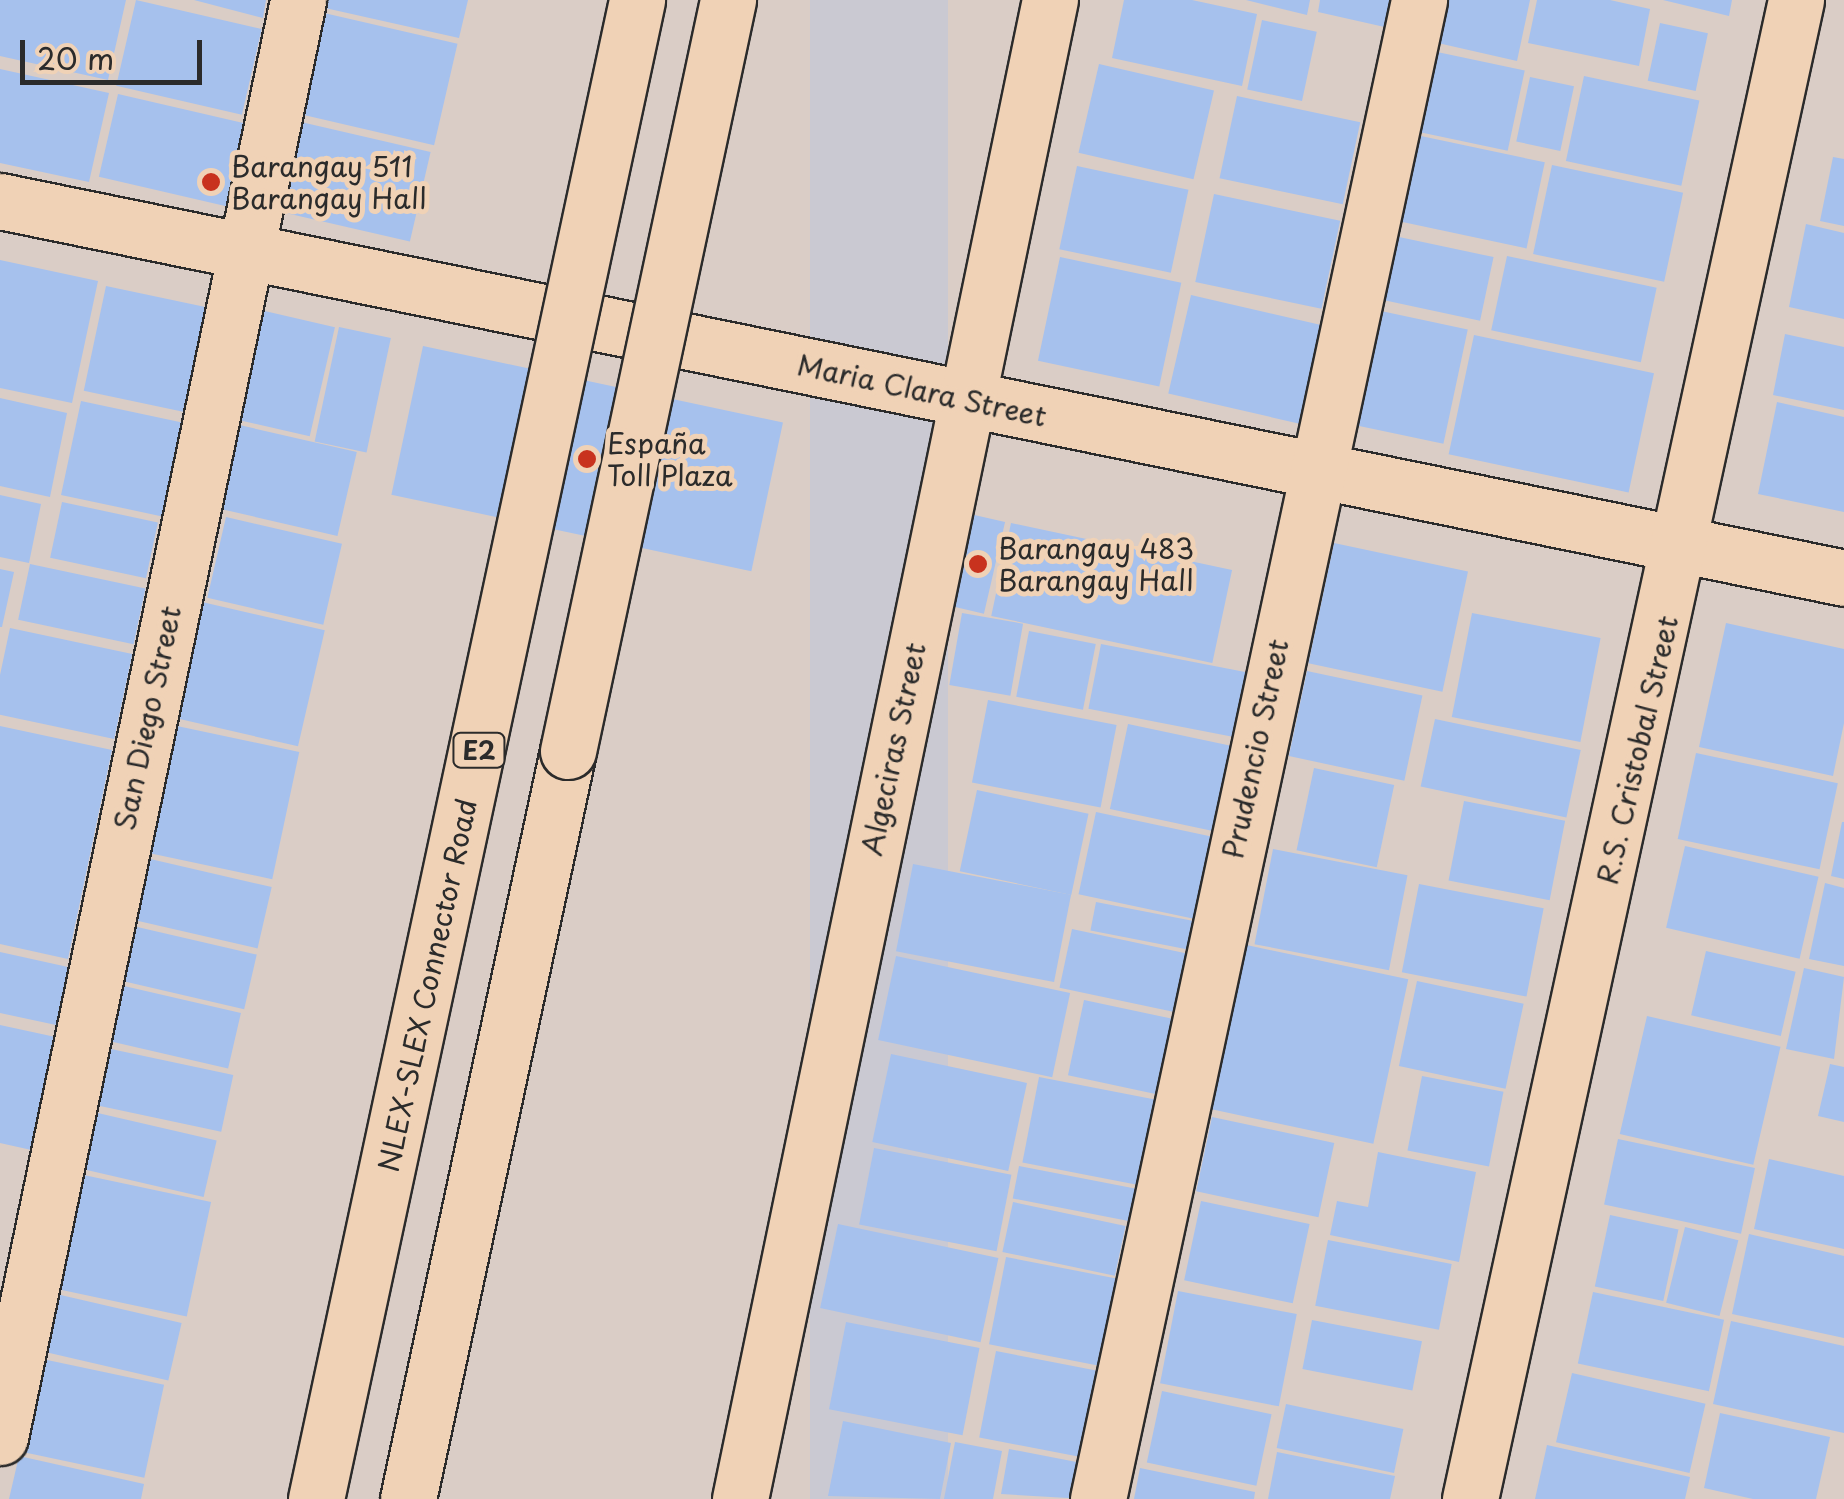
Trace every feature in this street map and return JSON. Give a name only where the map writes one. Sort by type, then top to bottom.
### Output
[{"type":"main road","name":"San Diego Street","points":[[0,1437],[298,0]]},
{"type":"main road","name":"NLEX-SLEX Connector Road","points":[[316,1499],[636,0]]},
{"type":"main road","points":[[408,1499],[728,0]]},
{"type":"main road","name":"Algeciras Street","points":[[740,1499],[964,399],[1050,0]]},
{"type":"main road","name":"Prudencio Street","points":[[1098,1499],[1314,470],[1419,0]]},
{"type":"main road","name":"R.S. Cristobal Street","points":[[1470,1499],[1682,546],[1796,0]]},
{"type":"main road","name":"Maria Clara Street","points":[[0,201],[1844,578]]},
{"type":"shaded area","points":[[810,0],[948,0],[948,1499],[810,1499]]},
{"type":"building","points":[[0,0],[126,0],[108,80],[0,56]]},
{"type":"building","points":[[136,0],[262,29],[242,115],[116,86]]},
{"type":"building","points":[[194,0],[266,0],[263,18]]},
{"type":"building","points":[[326,0],[468,0],[459,38],[325,8]]},
{"type":"building","points":[[1124,0],[1192,0],[1257,14],[1242,86],[1112,58]]},
{"type":"building","points":[[1246,0],[1310,0],[1307,15]]},
{"type":"building","points":[[1320,0],[1395,0],[1389,28],[1318,12]]},
{"type":"building","points":[[1437,0],[1530,0],[1517,61],[1429,41]]},
{"type":"building","points":[[1537,0],[1610,0],[1650,9],[1639,66],[1528,43]]},
{"type":"building","points":[[1663,0],[1732,0],[1729,16]]},
{"type":"building","points":[[324,13],[457,44],[434,145],[301,114]]},
{"type":"building","points":[[1262,20],[1317,32],[1302,101],[1247,89]]},
{"type":"building","points":[[1660,23],[1708,33],[1696,91],[1648,81]]},
{"type":"building","points":[[1423,49],[1525,71],[1508,151],[1406,129]]},
{"type":"building","points":[[1099,64],[1214,91],[1194,179],[1079,153]]},
{"type":"building","points":[[0,69],[109,93],[89,182],[0,163]]},
{"type":"building","points":[[1584,76],[1699,101],[1681,186],[1566,161]]},
{"type":"building","points":[[1530,77],[1574,86],[1560,151],[1516,142]]},
{"type":"building","points":[[118,94],[248,124],[228,207],[99,177]]},
{"type":"building","points":[[1237,96],[1360,122],[1343,204],[1220,178]]},
{"type":"building","points":[[301,122],[431,152],[410,242],[280,212]]},
{"type":"building","points":[[1402,132],[1545,162],[1527,248],[1384,218]]},
{"type":"building","points":[[1833,157],[1844,159],[1844,226],[1820,221]]},
{"type":"building","points":[[1552,165],[1683,193],[1664,282],[1533,254]]},
{"type":"building","points":[[1077,166],[1189,190],[1171,273],[1059,249]]},
{"type":"building","points":[[1214,194],[1340,221],[1321,309],[1195,282]]},
{"type":"building","points":[[1806,224],[1844,233],[1844,319],[1789,307]]},
{"type":"building","points":[[1385,234],[1494,257],[1480,321],[1371,298]]},
{"type":"building","points":[[1507,256],[1657,288],[1641,362],[1491,330]]},
{"type":"building","points":[[1060,257],[1181,283],[1159,386],[1038,361]]},
{"type":"building","points":[[0,260],[98,281],[72,403],[0,388]]},
{"type":"building","points":[[106,286],[208,308],[185,412],[84,391]]},
{"type":"building","points":[[1191,295],[1325,326],[1303,424],[1168,393]]},
{"type":"building","points":[[1367,308],[1468,329],[1443,444],[1343,422]]},
{"type":"building","points":[[256,309],[335,327],[310,436],[231,418]]},
{"type":"building","points":[[339,327],[391,338],[367,452],[315,441]]},
{"type":"building","points":[[1785,334],[1844,347],[1844,410],[1773,395]]},
{"type":"building","points":[[1474,335],[1654,373],[1629,493],[1449,454]]},
{"type":"building","name":"España Toll Plaza","points":[[423,346],[783,423],[751,571],[391,495]]},
{"type":"building","points":[[0,398],[67,413],[50,497],[0,486]]},
{"type":"building","points":[[81,401],[186,423],[166,517],[61,495]]},
{"type":"building","points":[[1777,402],[1844,417],[1844,512],[1758,494]]},
{"type":"building","points":[[235,424],[357,452],[337,536],[216,508]]},
{"type":"building","points":[[0,495],[41,504],[29,563],[0,557]]},
{"type":"building","points":[[62,502],[158,522],[146,578],[50,558]]},
{"type":"building","name":"Barangay 483 Barangay Hall","points":[[970,514],[1005,522],[984,614],[949,606]]},
{"type":"building","points":[[226,517],[342,544],[323,625],[207,598]]},
{"type":"building","points":[[1011,523],[1232,570],[1212,663],[991,616]]},
{"type":"building","points":[[1334,543],[1468,571],[1442,692],[1308,663]]},
{"type":"building","points":[[30,564],[145,589],[134,644],[18,620]]},
{"type":"building","points":[[0,569],[14,572],[2,627],[0,627]]},
{"type":"building","points":[[202,602],[325,630],[298,746],[175,718]]},
{"type":"building","points":[[962,613],[1023,624],[1010,696],[949,685]]},
{"type":"building","points":[[1472,613],[1601,638],[1580,742],[1452,717]]},
{"type":"building","points":[[1726,623],[1844,649],[1844,723],[1833,776],[1699,747]]},
{"type":"building","points":[[10,628],[132,654],[114,739],[0,715],[0,675]]},
{"type":"building","points":[[1029,631],[1096,644],[1083,710],[1016,697]]},
{"type":"building","points":[[1101,644],[1254,674],[1242,739],[1088,709]]},
{"type":"building","points":[[1307,671],[1422,696],[1404,781],[1289,756]]},
{"type":"building","points":[[988,700],[1117,725],[1101,807],[972,782]]},
{"type":"building","points":[[1435,719],[1581,750],[1566,817],[1421,786]]},
{"type":"building","points":[[1128,724],[1241,748],[1223,833],[1110,809]]},
{"type":"building","points":[[0,726],[112,750],[68,959],[0,944]]},
{"type":"building","points":[[177,726],[299,752],[272,879],[150,853]]},
{"type":"building","points":[[1696,753],[1838,783],[1820,869],[1678,839]]},
{"type":"building","points":[[1314,768],[1394,785],[1377,867],[1297,850]]},
{"type":"building","points":[[977,790],[1089,814],[1071,895],[960,871]]},
{"type":"building","points":[[1464,801],[1565,821],[1550,900],[1449,881]]},
{"type":"building","points":[[1096,812],[1212,837],[1195,919],[1079,894]]},
{"type":"building","points":[[1844,822],[1844,879],[1831,876]]},
{"type":"building","points":[[1685,846],[1818,877],[1800,959],[1666,928]]},
{"type":"building","points":[[1273,849],[1407,875],[1389,970],[1254,944]]},
{"type":"building","points":[[146,858],[272,887],[258,948],[132,919]]},
{"type":"building","points":[[913,864],[1071,895],[1054,982],[896,951]]},
{"type":"building","points":[[1825,883],[1844,888],[1844,966],[1809,959]]},
{"type":"building","points":[[1419,884],[1544,908],[1526,997],[1402,972]]},
{"type":"building","points":[[1096,902],[1196,921],[1191,950],[1090,930]]},
{"type":"building","points":[[133,926],[257,955],[244,1009],[120,981]]},
{"type":"building","points":[[1072,929],[1190,954],[1178,1013],[1060,988]]},
{"type":"building","points":[[1242,944],[1408,979],[1373,1144],[1207,1108]]},
{"type":"building","points":[[1706,951],[1796,972],[1781,1036],[1691,1015]]},
{"type":"building","points":[[0,952],[68,967],[56,1025],[0,1013]]},
{"type":"building","points":[[896,956],[1070,993],[1052,1077],[878,1040]]},
{"type":"building","points":[[1804,968],[1844,977],[1834,1059],[1786,1049]]},
{"type":"building","points":[[1417,981],[1524,1004],[1506,1089],[1399,1066]]},
{"type":"building","points":[[124,986],[241,1013],[228,1069],[111,1042]]},
{"type":"building","points":[[1084,1000],[1175,1019],[1159,1095],[1068,1075]]},
{"type":"building","points":[[1647,1016],[1780,1047],[1753,1165],[1620,1134]]},
{"type":"building","points":[[0,1025],[60,1038],[36,1151],[0,1143]]},
{"type":"building","points":[[111,1049],[233,1075],[221,1132],[99,1106]]},
{"type":"building","points":[[891,1054],[1027,1083],[1008,1171],[872,1142]]},
{"type":"building","points":[[1830,1064],[1844,1067],[1844,1122],[1818,1116]]},
{"type":"building","points":[[1422,1076],[1503,1092],[1489,1166],[1407,1151]]},
{"type":"building","points":[[1039,1077],[1159,1100],[1142,1186],[1022,1162]]},
{"type":"building","points":[[89,1111],[217,1140],[204,1197],[76,1168]]},
{"type":"building","points":[[1212,1117],[1334,1143],[1318,1217],[1196,1191]]},
{"type":"building","points":[[1618,1139],[1755,1168],[1741,1234],[1604,1205]]},
{"type":"building","points":[[874,1148],[1011,1175],[997,1251],[859,1225]]},
{"type":"building","points":[[1378,1152],[1476,1172],[1459,1262],[1330,1235],[1337,1201],[1368,1207]]},
{"type":"building","points":[[1769,1159],[1844,1176],[1844,1249],[1754,1229]]},
{"type":"building","points":[[1019,1166],[1139,1189],[1132,1222],[1013,1198]]},
{"type":"building","points":[[79,1174],[211,1202],[187,1317],[55,1288]]},
{"type":"building","points":[[1201,1201],[1310,1224],[1293,1303],[1184,1280]]},
{"type":"building","points":[[1013,1202],[1125,1226],[1115,1276],[1002,1252]]},
{"type":"building","points":[[1610,1215],[1678,1230],[1663,1301],[1595,1286]]},
{"type":"building","points":[[838,1224],[998,1258],[981,1342],[820,1308]]},
{"type":"building","points":[[1685,1227],[1738,1240],[1719,1316],[1666,1303]]},
{"type":"building","points":[[1749,1234],[1844,1256],[1844,1338],[1732,1314]]},
{"type":"building","points":[[1328,1240],[1452,1264],[1439,1330],[1315,1306]]},
{"type":"building","points":[[1006,1257],[1120,1279],[1103,1366],[989,1344]]},
{"type":"building","points":[[1178,1291],[1297,1314],[1279,1406],[1160,1383]]},
{"type":"building","points":[[1593,1292],[1724,1320],[1709,1391],[1578,1363]]},
{"type":"building","points":[[52,1293],[182,1323],[168,1380],[39,1350]]},
{"type":"building","points":[[1312,1320],[1422,1341],[1412,1390],[1302,1369]]},
{"type":"building","points":[[1731,1321],[1844,1346],[1844,1433],[1713,1404]]},
{"type":"building","points":[[846,1322],[980,1348],[963,1435],[829,1409]]},
{"type":"building","points":[[996,1351],[1104,1372],[1087,1458],[979,1437]]},
{"type":"building","points":[[33,1357],[164,1385],[144,1478],[13,1450]]},
{"type":"building","points":[[1572,1373],[1705,1404],[1690,1473],[1556,1442]]},
{"type":"building","points":[[1162,1391],[1272,1414],[1256,1486],[1147,1462]]},
{"type":"building","points":[[1286,1404],[1403,1429],[1394,1473],[1277,1448]]},
{"type":"building","points":[[1720,1413],[1830,1437],[1816,1499],[1753,1499],[1704,1488]]},
{"type":"building","points":[[843,1421],[951,1443],[940,1499],[828,1496]]},
{"type":"building","points":[[955,1442],[1002,1451],[993,1499],[944,1499]]},
{"type":"building","points":[[1547,1445],[1690,1477],[1685,1499],[1535,1499]]},
{"type":"building","points":[[1009,1449],[1092,1465],[1085,1499],[1001,1494]]},
{"type":"building","points":[[1277,1452],[1395,1476],[1390,1499],[1268,1499]]},
{"type":"building","points":[[19,1456],[144,1484],[141,1499],[9,1499]]},
{"type":"building","points":[[1140,1468],[1255,1492],[1254,1499],[1134,1499]]},
{"type":"place","name":"Barangay 511 Barangay Hall","points":[[211,182]]},
{"type":"place","name":"España Toll Plaza","points":[[587,459]]},
{"type":"place","name":"Barangay 483 Barangay Hall","points":[[978,564]]}]
